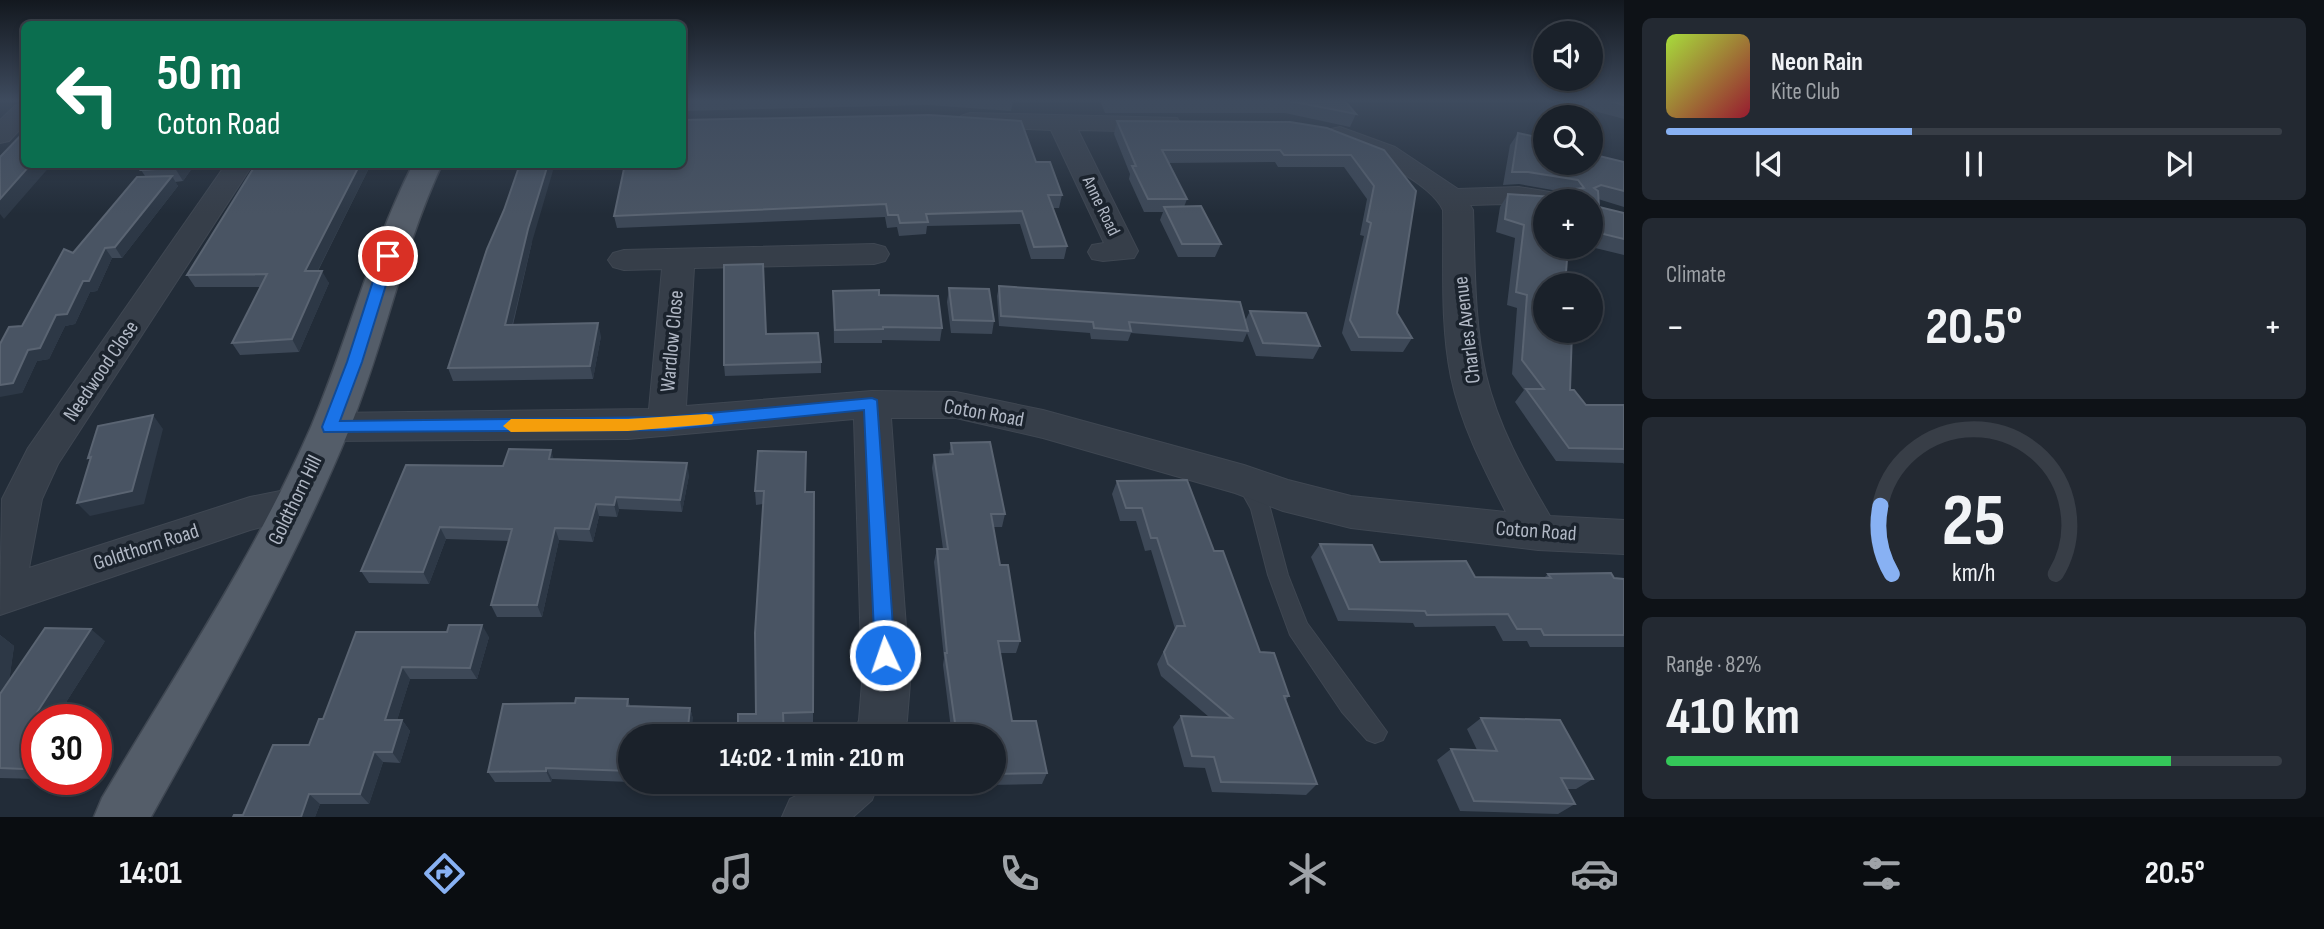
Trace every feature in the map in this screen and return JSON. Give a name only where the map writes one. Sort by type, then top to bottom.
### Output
[{"type":"main road","name":"Goldthorn Hill","points":[[121,817],[230,626],[295,504],[330,427],[355,362],[388,256],[426,168]]},
{"type":"street","name":"Anne Road","points":[[1068,138],[1124,251]]},
{"type":"street","points":[[1345,138],[1373,147],[1408,165],[1452,198],[1483,195],[1533,196]]},
{"type":"street","name":"Needwood Close","points":[[1,596],[22,499],[42,458],[237,168]]},
{"type":"street","name":"Charles Avenue","points":[[1452,198],[1458,211],[1462,318],[1469,376],[1486,432],[1510,484],[1538,533]]},
{"type":"street","name":"Wardlow Close","points":[[624,260],[679,259],[837,266],[874,254]]},
{"type":"street","name":"Wardlow Close","points":[[666,424],[679,259]]},
{"type":"street","points":[[872,404],[886,683],[882,724]]},
{"type":"street","name":"Coton Road","points":[[330,427],[666,424],[872,404],[956,405],[995,412],[1351,512],[1538,533],[1624,537]]},
{"type":"street","name":"Goldthorn Road","points":[[1,596],[250,514],[295,504]]},
{"type":"street","points":[[808,817],[818,813],[840,794]]},
{"type":"lane","points":[[1244,480],[1260,508],[1278,575],[1298,628],[1350,704],[1375,732]]},
{"type":"building","points":[[21,138],[21,168],[27,168],[0,199],[0,157]]},
{"type":"building","points":[[686,138],[1027,138],[1036,162],[1050,162],[1062,195],[1048,195],[1067,246],[1034,247],[1022,211],[926,214],[928,222],[900,223],[898,215],[888,215],[886,204],[614,216],[624,168],[686,168]]},
{"type":"building","points":[[1124,138],[1353,138],[1384,150],[1416,191],[1397,313],[1412,338],[1359,337],[1350,320],[1371,223],[1367,221],[1374,186],[1351,155],[1284,155],[1280,150],[1162,150],[1187,199],[1148,199],[1132,166],[1136,166]]},
{"type":"building","points":[[1517,138],[1533,138],[1533,173],[1512,172]]},
{"type":"building","points":[[1603,157],[1624,162],[1624,191],[1601,185],[1595,189],[1575,189],[1584,188],[1578,180],[1547,175],[1603,175]]},
{"type":"building","points":[[142,168],[175,168],[141,170]]},
{"type":"building","points":[[254,168],[358,168],[305,271],[322,271],[292,339],[232,343],[267,274],[187,275]]},
{"type":"building","points":[[519,168],[547,168],[528,229],[505,325],[598,323],[590,366],[448,368],[487,249]]},
{"type":"building","points":[[172,176],[115,247],[105,248],[89,281],[83,281],[67,314],[56,315],[40,348],[28,350],[13,383],[0,385],[0,344],[9,327],[22,326],[64,249],[73,253],[137,177]]},
{"type":"building","points":[[1508,194],[1533,196],[1533,259],[1567,259],[1566,273],[1533,273],[1533,343],[1572,343],[1570,390],[1574,390],[1586,405],[1624,405],[1624,449],[1569,448],[1526,389],[1544,389],[1522,360],[1527,295],[1516,292],[1524,225],[1505,219]]},
{"type":"building","points":[[1201,206],[1221,244],[1182,244],[1164,207]]},
{"type":"building","points":[[1603,208],[1624,213],[1624,239],[1603,234]]},
{"type":"building","points":[[763,264],[766,334],[818,333],[821,362],[724,365],[724,265]]},
{"type":"building","points":[[999,286],[1240,302],[1248,331],[1129,322],[1131,331],[1094,328],[1093,322],[1001,316]]},
{"type":"building","points":[[949,288],[989,289],[994,321],[953,320]]},
{"type":"building","points":[[879,290],[879,295],[938,296],[942,328],[883,327],[835,330],[833,291]]},
{"type":"building","points":[[1250,311],[1306,313],[1320,346],[1263,343]]},
{"type":"building","points":[[153,415],[132,491],[77,503],[98,426]]},
{"type":"building","points":[[990,442],[1005,514],[991,514],[1000,565],[1008,565],[1020,641],[998,641],[1012,721],[1036,721],[1047,773],[1006,774],[1006,724],[955,724],[945,653],[937,549],[948,549],[934,455],[953,454],[951,443]]},
{"type":"building","points":[[509,449],[551,450],[549,459],[687,463],[680,500],[616,497],[614,505],[596,504],[589,529],[555,528],[537,605],[491,605],[512,529],[440,527],[423,572],[361,571],[406,465],[503,466]]},
{"type":"building","points":[[758,451],[806,452],[805,492],[814,492],[813,712],[783,713],[783,724],[738,724],[738,714],[756,714],[755,633],[764,491],[755,491]]},
{"type":"building","points":[[1187,480],[1214,551],[1223,551],[1260,652],[1274,653],[1289,696],[1284,696],[1317,784],[1221,782],[1214,757],[1192,756],[1181,716],[1232,718],[1168,664],[1164,652],[1177,626],[1185,626],[1157,538],[1151,538],[1142,508],[1126,508],[1117,481]]},
{"type":"building","points":[[1320,544],[1372,545],[1380,562],[1466,561],[1475,577],[1551,578],[1548,574],[1611,573],[1614,578],[1624,579],[1624,635],[1544,635],[1541,629],[1517,629],[1508,614],[1427,615],[1425,611],[1349,609]]},
{"type":"building","points":[[449,625],[482,625],[470,668],[402,667],[385,720],[402,720],[392,752],[374,752],[360,794],[309,794],[301,817],[233,817],[243,815],[273,745],[309,745],[319,719],[323,719],[356,632],[447,632]]},
{"type":"building","points":[[45,628],[91,629],[42,704],[21,704],[21,769],[0,768],[0,694]]},
{"type":"building","points":[[576,698],[628,699],[627,706],[690,708],[688,724],[618,724],[618,771],[546,768],[546,771],[488,772],[503,704],[575,703]]},
{"type":"building","points":[[1481,718],[1560,720],[1593,779],[1561,778],[1575,804],[1474,801],[1451,749],[1497,751]]},
{"type":"slow traffic","points":[[511,426],[666,424],[706,420]]},
{"type":"route","points":[[388,256],[355,362],[330,427],[666,424],[872,404],[885,655]]}]
